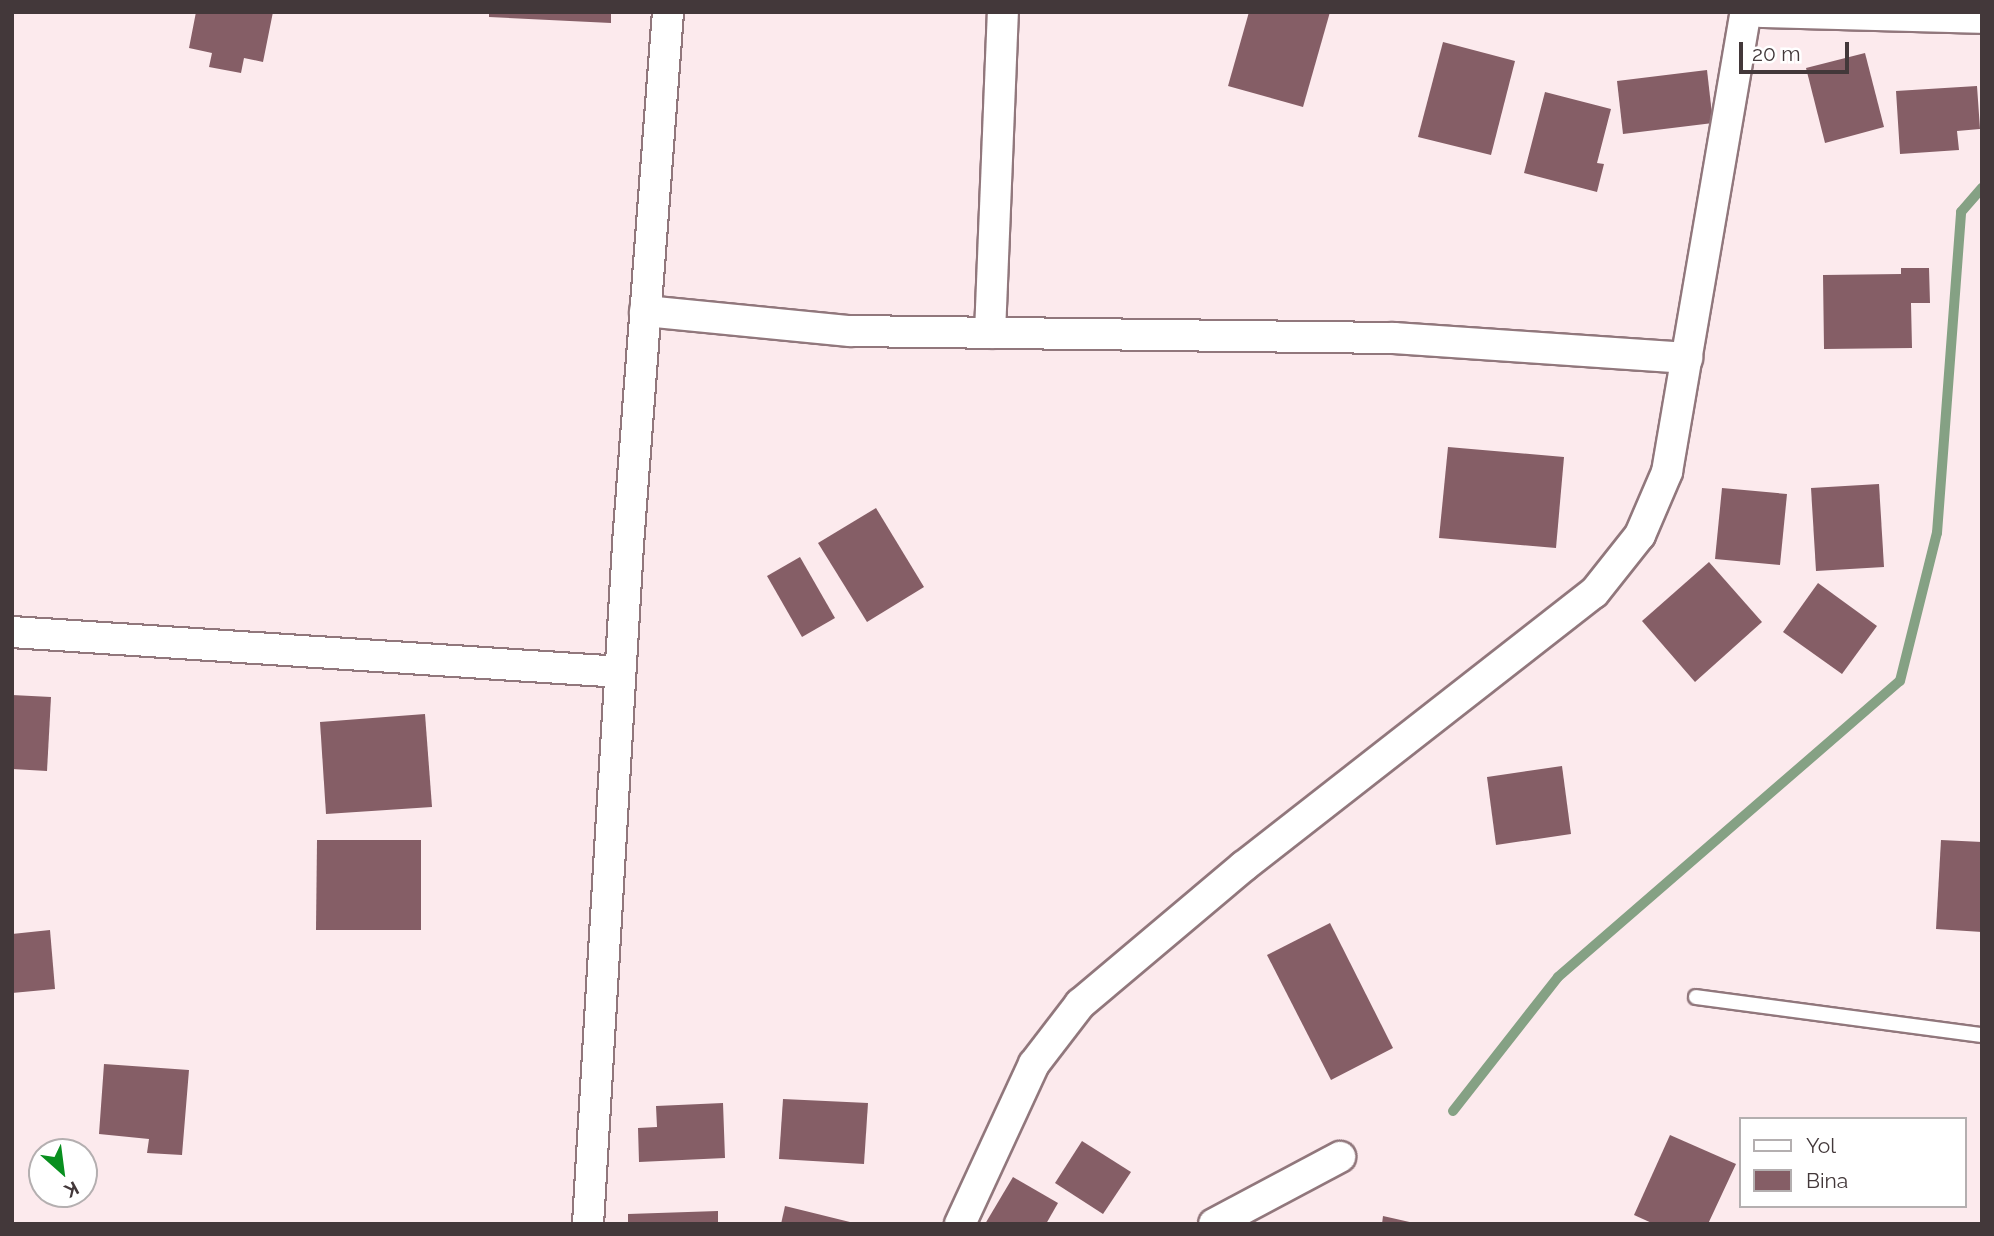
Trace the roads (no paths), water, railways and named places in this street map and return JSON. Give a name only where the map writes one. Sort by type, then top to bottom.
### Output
[{"type":"street","points":[[588,1224],[620,671],[668,12]]},
{"type":"street","points":[[990,333],[1003,12]]},
{"type":"street","points":[[960,1224],[1034,1064],[1080,1004],[1244,866],[1594,593],[1640,535],[1667,472],[1746,12]]},
{"type":"street","points":[[1760,12],[1982,18]]},
{"type":"street","points":[[645,311],[850,331],[1394,338],[1687,358]]},
{"type":"street","points":[[12,632],[620,671]]},
{"type":"street","points":[[1214,1224],[1340,1157]]},
{"type":"lane","points":[[1696,997],[1982,1035]]},
{"type":"waterway","points":[[1453,1111],[1558,977],[1900,681],[1937,533],[1961,212],[1982,188]]}]
